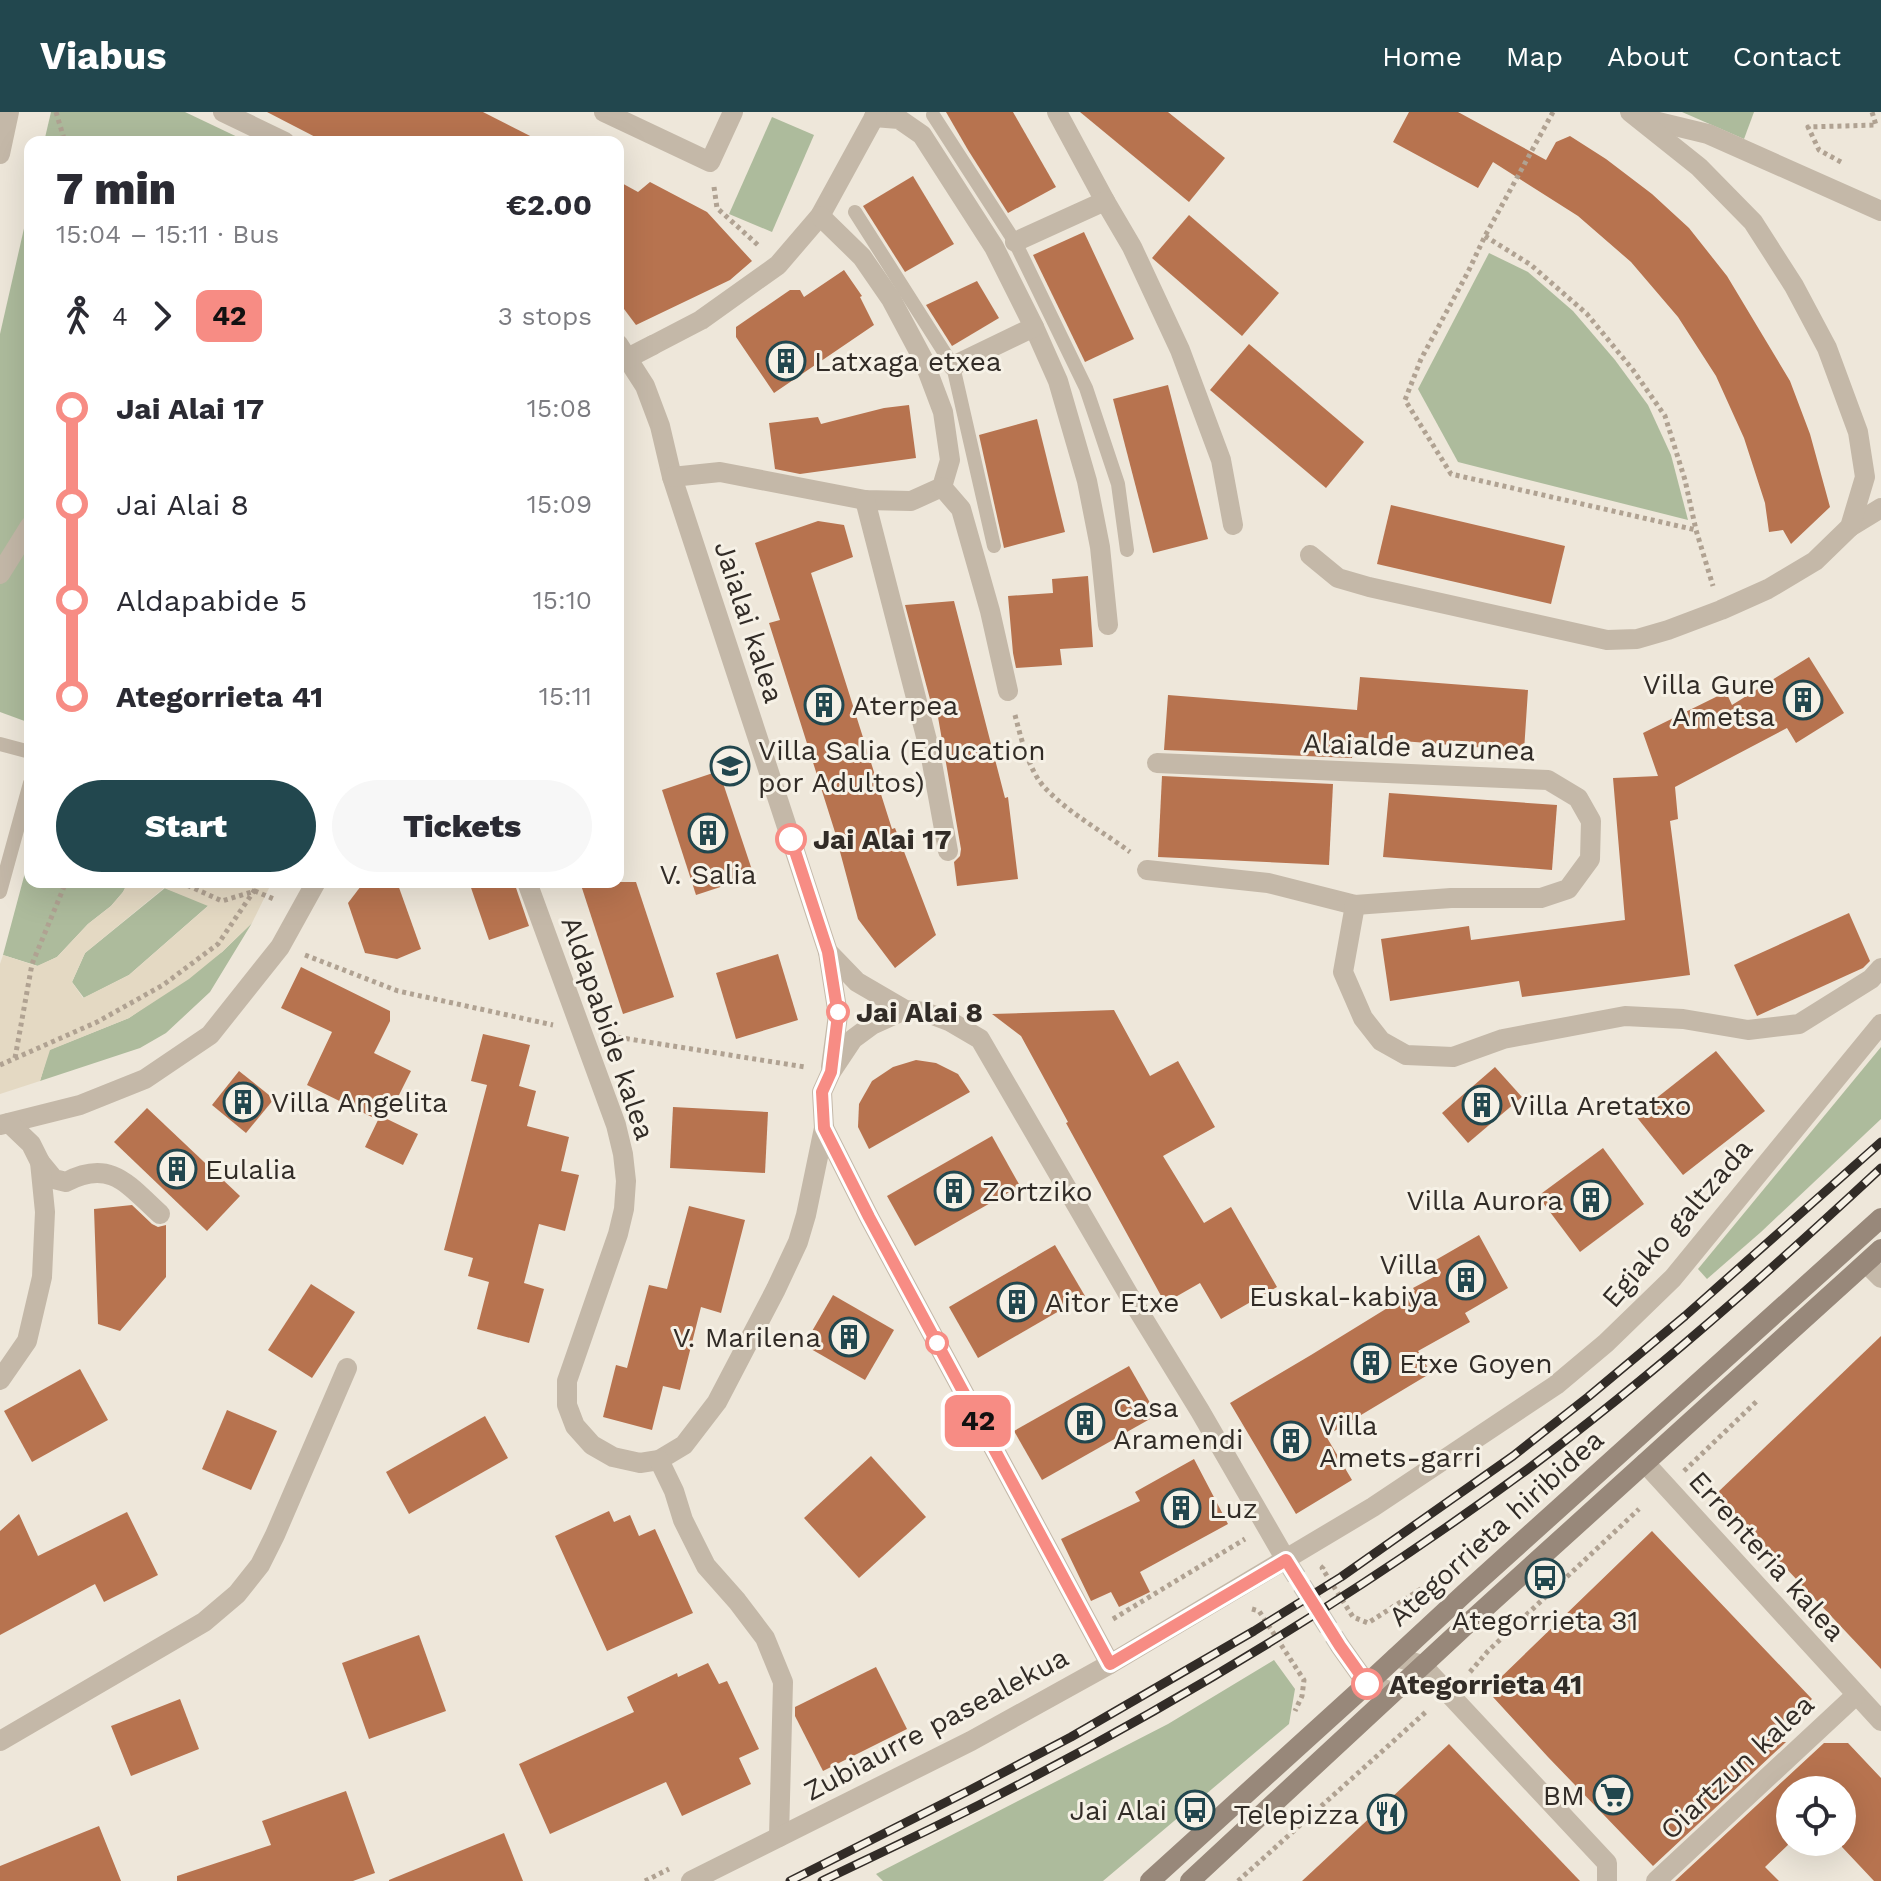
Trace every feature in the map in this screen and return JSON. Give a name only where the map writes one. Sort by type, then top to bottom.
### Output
[{"type":"main road","name":"Ategorrieta hiribidea","points":[[1150,1881],[1881,1218]]},
{"type":"main road","name":"Ategorrieta hiribidea","points":[[1190,1881],[1422,1665],[1874,1256]]},
{"type":"street","points":[[0,154],[9,112]]},
{"type":"street","points":[[223,112],[273,136]]},
{"type":"street","points":[[604,112],[710,162],[733,112]]},
{"type":"street","points":[[1057,112],[1132,247],[1180,350],[1221,460],[1233,525]]},
{"type":"street","points":[[624,360],[701,320],[778,265],[820,216],[876,115],[899,119],[922,135],[994,247],[1058,381],[1087,481],[1100,547],[1108,625]]},
{"type":"street","points":[[1634,115],[1708,134],[1881,211]]},
{"type":"street","points":[[1634,115],[1699,167],[1753,222],[1794,286],[1827,348],[1858,432],[1865,477],[1850,527]]},
{"type":"street","points":[[1015,242],[1105,201]]},
{"type":"street","points":[[672,477],[720,472],[865,500],[911,501],[942,487],[950,460],[943,412],[923,359],[891,299],[862,257],[820,216]]},
{"type":"street","points":[[953,366],[1034,327]]},
{"type":"street","name":"Jaialai kalea","points":[[624,353],[645,386],[660,426],[672,477],[828,952],[857,982],[905,1010],[925,1012],[951,1022],[980,1039],[1286,1560]]},
{"type":"street","points":[[942,487],[961,509],[990,611],[1008,691]]},
{"type":"street","points":[[865,500],[930,752],[948,851]]},
{"type":"street","points":[[1310,555],[1338,578],[1369,587],[1607,640],[1637,639],[1721,610],[1768,589],[1815,561],[1850,527],[1881,508]]},
{"type":"street","points":[[0,574],[24,536]]},
{"type":"street","name":"Alaialde auzunea","points":[[1147,870],[1268,883],[1355,905],[1451,898],[1541,898],[1568,889],[1590,859],[1591,821],[1578,798],[1548,780],[1157,763]]},
{"type":"street","points":[[4,1124],[80,1105],[145,1079],[210,1035],[280,947],[313,888]]},
{"type":"street","name":"Aldapabide kalea","points":[[529,888],[616,1125],[626,1181],[618,1234],[567,1381],[567,1405],[575,1426],[592,1445],[613,1457],[640,1463],[659,1460]]},
{"type":"street","points":[[1355,905],[1343,972],[1363,1018],[1381,1041],[1406,1055],[1453,1057],[1503,1039],[1625,1016],[1683,1019],[1748,1030],[1799,1024],[1871,979],[1881,968]]},
{"type":"street","points":[[828,952],[838,1015],[831,1072]]},
{"type":"street","points":[[779,1837],[783,1682],[765,1638],[706,1566],[659,1460],[684,1445],[717,1402],[791,1259],[806,1215],[824,1128],[822,1092],[831,1072],[853,1039],[872,1025],[905,1010]]},
{"type":"street","name":"Egiako galtzada","points":[[1286,1560],[1385,1499],[1556,1385],[1606,1343],[1673,1278],[1881,1024]]},
{"type":"street","points":[[4,1124],[31,1144],[54,1179],[66,1182],[79,1175],[103,1173],[119,1177],[160,1214]]},
{"type":"street","points":[[824,1128],[1110,1664]]},
{"type":"street","points":[[0,1380],[27,1341],[42,1277],[45,1212],[40,1162]]},
{"type":"street","points":[[1874,1256],[1881,1278]]},
{"type":"street","points":[[0,1741],[204,1622],[237,1594],[260,1565],[275,1535],[347,1368]]},
{"type":"street","name":"Errenteria kalea","points":[[1645,1463],[1881,1721]]},
{"type":"street","name":"Zubiaurre pasealekua","points":[[691,1881],[971,1741],[1110,1664],[1286,1560]]},
{"type":"street","points":[[1340,1646],[1367,1684],[1393,1692]]},
{"type":"street","points":[[1396,1657],[1422,1665],[1607,1863],[1607,1881]]},
{"type":"street","name":"Oiartzun kalea","points":[[1656,1881],[1856,1695]]},
{"type":"lane","points":[[933,115],[1015,242],[1086,388],[1118,484],[1127,550]]},
{"type":"lane","points":[[855,212],[953,366],[994,546]]},
{"type":"lane","points":[[0,744],[24,750]]},
{"type":"lane","points":[[0,892],[24,805]]},
{"type":"path","points":[[56,112],[63,136]]},
{"type":"path","points":[[1553,112],[1421,359],[1405,400],[1451,474],[1696,530]]},
{"type":"path","points":[[1844,163],[1819,150],[1808,127],[1876,125],[1872,112]]},
{"type":"path","points":[[710,162],[717,208],[778,265]]},
{"type":"path","points":[[1485,236],[1531,265],[1587,314],[1633,370],[1665,416],[1721,610]]},
{"type":"path","points":[[1008,691],[1025,753],[1044,788],[1129,851],[1147,870]]},
{"type":"path","points":[[15,1058],[32,964],[64,888]]},
{"type":"path","points":[[193,888],[222,901],[255,891],[300,911]]},
{"type":"path","points":[[0,1065],[97,1022],[163,985],[218,944],[257,888]]},
{"type":"path","points":[[303,954],[308,943]]},
{"type":"path","points":[[1470,1672],[1488,1651],[1639,1509]]},
{"type":"path","points":[[1092,1632],[1246,1539],[1264,1524]]},
{"type":"path","points":[[1331,1555],[1322,1568],[1353,1617],[1368,1623],[1424,1587]]},
{"type":"path","points":[[1248,1608],[1259,1611],[1304,1680],[1302,1696],[1295,1711]]},
{"type":"path","points":[[1238,1881],[1428,1710]]},
{"type":"path","points":[[645,1881],[672,1867]]},
{"type":"green space","points":[[51,112],[185,112],[235,136],[45,136]]},
{"type":"green space","points":[[1682,112],[1754,112],[1744,139]]},
{"type":"green space","points":[[772,117],[814,135],[772,232],[729,214]]},
{"type":"green space","points":[[24,228],[24,721],[0,712],[0,334]]},
{"type":"green space","points":[[1489,253],[1528,272],[1573,311],[1615,360],[1648,405],[1671,455],[1688,520],[1458,462],[1418,389]]},
{"type":"green space","points":[[24,876],[24,888],[125,888],[111,906],[88,924],[57,957],[38,966],[3,955]]},
{"type":"green space","points":[[165,888],[209,905],[129,975],[84,998],[72,982],[85,953]]},
{"type":"green space","points":[[252,923],[210,992],[166,1033],[140,1048],[40,1081],[49,1050],[129,1018],[222,952]]},
{"type":"green space","points":[[1881,1047],[1881,1119],[1707,1279],[1698,1269]]},
{"type":"green space","points":[[1274,1660],[1295,1689],[1289,1724],[1103,1881],[883,1881],[876,1874],[1168,1724]]},
{"type":"shaded area","points":[[125,888],[164,888],[220,888],[269,888],[252,923],[189,979],[129,1018],[50,1050],[40,1081],[0,1094],[0,964],[3,955],[37,966],[57,957],[88,924],[111,906]],"holes":[[[164,888],[208,906],[129,975],[83,998],[72,982],[85,953]]]},
{"type":"building","points":[[267,112],[483,112],[530,136],[313,136]]},
{"type":"building","points":[[946,112],[1013,112],[1056,187],[1008,213]]},
{"type":"building","points":[[1080,112],[1168,112],[1225,158],[1189,202]]},
{"type":"building","points":[[1409,112],[1458,112],[1546,160],[1556,142],[1570,136],[1652,194],[1689,228],[1727,276],[1790,381],[1810,434],[1830,507],[1791,544],[1783,530],[1769,532],[1765,503],[1744,438],[1716,376],[1678,317],[1631,262],[1578,216],[1493,162],[1478,188],[1393,142]]},
{"type":"building","points":[[913,176],[954,244],[905,272],[863,206]]},
{"type":"building","points":[[650,182],[707,212],[752,261],[730,280],[636,325],[624,309],[624,184],[638,192]]},
{"type":"building","points":[[1189,215],[1279,293],[1242,336],[1152,258]]},
{"type":"building","points":[[1084,232],[1134,339],[1085,362],[1033,255]]},
{"type":"building","name":"Latxaga etxea","points":[[844,270],[862,296],[874,325],[774,393],[736,337],[736,327],[790,290],[800,290],[804,297]]},
{"type":"building","points":[[977,281],[999,318],[952,346],[926,305]]},
{"type":"building","points":[[1249,344],[1364,442],[1326,488],[1210,390]]},
{"type":"building","points":[[1168,385],[1208,539],[1153,553],[1113,399]]},
{"type":"building","points":[[909,405],[916,458],[800,474],[775,469],[769,423],[818,417],[821,424]]},
{"type":"building","points":[[1037,419],[1065,532],[1004,548],[979,435]]},
{"type":"building","points":[[1391,505],[1565,546],[1551,604],[1377,564]]},
{"type":"building","points":[[818,521],[844,525],[853,557],[811,573],[892,829],[895,828],[936,935],[895,968],[858,919],[840,848],[769,623],[780,620],[755,543]]},
{"type":"building","points":[[1088,576],[1093,647],[1060,649],[1062,665],[1016,668],[1008,596],[1053,593],[1052,579]]},
{"type":"building","points":[[954,601],[1005,798],[1008,797],[1018,879],[957,886],[954,862],[960,856],[961,849],[938,717],[935,718],[905,605]]},
{"type":"building","points":[[1809,657],[1844,713],[1796,743],[1787,728],[1675,787],[1678,819],[1670,821],[1690,975],[1522,997],[1519,981],[1390,1001],[1381,939],[1469,926],[1471,940],[1625,920],[1613,778],[1658,776],[1643,733],[1726,692],[1732,705]]},
{"type":"building","points":[[1360,677],[1528,690],[1524,751],[1354,737],[1352,758],[1164,750],[1168,695],[1357,710]]},
{"type":"building","name":"V. Salia","points":[[719,771],[754,876],[696,895],[662,790]]},
{"type":"building","points":[[1162,776],[1333,784],[1329,865],[1158,857]]},
{"type":"building","points":[[1389,793],[1557,805],[1552,870],[1383,857]]},
{"type":"building","points":[[624,882],[636,882],[674,997],[623,1014],[582,888],[624,888]]},
{"type":"building","points":[[359,888],[399,888],[421,949],[397,959],[365,953],[348,903]]},
{"type":"building","points":[[471,888],[516,888],[529,926],[489,940]]},
{"type":"building","points":[[1849,913],[1870,961],[1863,968],[1757,1016],[1734,965]]},
{"type":"building","points":[[778,954],[798,1020],[736,1039],[716,973]]},
{"type":"building","points":[[301,967],[390,1011],[390,1021],[374,1053],[411,1071],[387,1119],[418,1134],[403,1165],[365,1147],[378,1120],[307,1085],[332,1032],[281,1008]]},
{"type":"building","points":[[1114,1010],[1150,1076],[1178,1061],[1215,1127],[1163,1156],[1204,1223],[1231,1207],[1277,1287],[1221,1319],[1200,1283],[1165,1303],[1021,1036],[992,1014]]},
{"type":"building","points":[[483,1034],[530,1045],[519,1086],[536,1091],[527,1126],[569,1137],[561,1171],[579,1175],[565,1231],[539,1224],[524,1283],[544,1289],[529,1343],[477,1329],[489,1282],[468,1276],[473,1258],[444,1250],[487,1085],[471,1081]]},
{"type":"building","points":[[1716,1051],[1765,1111],[1683,1175],[1635,1115]]},
{"type":"building","points":[[916,1060],[936,1063],[958,1074],[970,1092],[869,1149],[858,1127],[859,1104],[872,1081],[893,1067]]},
{"type":"building","name":"Villa Aretatxo","points":[[1495,1067],[1522,1097],[1468,1143],[1442,1113]]},
{"type":"building","name":"Villa Angelita","points":[[239,1071],[274,1099],[246,1133],[212,1105]]},
{"type":"building","points":[[673,1107],[768,1112],[765,1173],[670,1168]]},
{"type":"building","name":"Eulalia","points":[[147,1108],[240,1196],[207,1231],[114,1142]]},
{"type":"building","name":"Zortziko","points":[[992,1136],[1020,1186],[915,1246],[887,1196]]},
{"type":"building","name":"Villa Aurora","points":[[1603,1148],[1644,1204],[1580,1252],[1538,1196]]},
{"type":"building","points":[[132,1205],[152,1224],[158,1227],[166,1225],[166,1277],[120,1331],[98,1324],[94,1209]]},
{"type":"building","points":[[689,1206],[745,1220],[721,1313],[701,1307],[680,1390],[663,1386],[652,1430],[603,1417],[616,1365],[627,1368],[649,1285],[667,1289]]},
{"type":"building","points":[[1479,1235],[1508,1288],[1465,1313],[1470,1322],[1418,1351],[1431,1373],[1326,1436],[1352,1480],[1296,1514],[1230,1403],[1415,1291],[1413,1288],[1441,1273],[1434,1261]]},
{"type":"building","name":"Aitor Etxe","points":[[1055,1245],[1085,1296],[978,1358],[949,1307]]},
{"type":"building","points":[[311,1284],[355,1312],[312,1378],[268,1350]]},
{"type":"building","name":"V. Marilena","points":[[833,1295],[894,1330],[865,1380],[804,1345]]},
{"type":"building","points":[[1881,1336],[1881,1669],[1716,1494]]},
{"type":"building","name":"Casa Aramendi","points":[[1129,1366],[1157,1415],[1042,1480],[1014,1431]]},
{"type":"building","points":[[80,1369],[108,1420],[32,1462],[4,1411]]},
{"type":"building","points":[[227,1410],[277,1431],[251,1490],[202,1469]]},
{"type":"building","points":[[485,1416],[508,1458],[409,1514],[386,1472]]},
{"type":"building","points":[[871,1456],[926,1517],[859,1578],[804,1518]]},
{"type":"building","points":[[1194,1459],[1228,1524],[1140,1572],[1150,1592],[1119,1607],[1111,1592],[1091,1601],[1061,1539],[1140,1501],[1135,1492]]},
{"type":"building","points":[[609,1511],[614,1522],[630,1515],[639,1536],[655,1529],[693,1613],[607,1651],[555,1536]]},
{"type":"building","points":[[127,1512],[158,1575],[104,1602],[95,1584],[0,1635],[0,1531],[19,1514],[38,1556]]},
{"type":"building","points":[[1652,1531],[1812,1699],[1768,1742],[1786,1742],[1653,1866],[1493,1697],[1497,1681]]},
{"type":"building","points":[[419,1635],[446,1711],[369,1739],[342,1663]]},
{"type":"building","points":[[708,1663],[719,1684],[727,1681],[759,1749],[739,1758],[751,1784],[682,1816],[666,1782],[550,1834],[519,1764],[634,1712],[627,1697],[677,1673],[678,1677]]},
{"type":"building","points":[[876,1667],[907,1729],[823,1771],[795,1716],[795,1707]]},
{"type":"building","points":[[180,1699],[199,1749],[131,1776],[111,1726]]},
{"type":"building","points":[[1824,1743],[1848,1743],[1881,1778],[1881,1881],[1874,1881],[1850,1856],[1856,1856],[1856,1776],[1788,1776]]},
{"type":"building","points":[[1449,1744],[1580,1881],[1302,1881]]},
{"type":"building","points":[[1776,1787],[1776,1856],[1765,1867],[1779,1881],[1675,1881]]},
{"type":"building","points":[[346,1791],[375,1873],[353,1881],[177,1881],[177,1876],[271,1845],[262,1821]]},
{"type":"building","points":[[99,1826],[121,1881],[0,1881],[0,1866]]},
{"type":"building","points":[[504,1833],[523,1881],[389,1881],[389,1880]]},
{"type":"tunnel","points":[[1286,1560],[1340,1646]]},
{"type":"railway","points":[[790,1881],[1071,1737],[1341,1577],[1513,1456],[1588,1397],[1685,1316],[1881,1142]]},
{"type":"railway","points":[[822,1881],[979,1805],[1191,1690],[1329,1606],[1463,1516],[1620,1398],[1752,1285],[1881,1168]]},
{"type":"bus line","name":"42","points":[[791,839],[828,952],[838,1015],[831,1072],[822,1092],[824,1128],[1110,1664],[1286,1560],[1367,1684]]},
{"type":"place","name":"Latxaga etxea","points":[[786,361]]},
{"type":"place","name":"Villa Gure Ametsa","points":[[1803,700]]},
{"type":"place","name":"Aterpea","points":[[824,705]]},
{"type":"place","name":"Villa Salia (Education por Adultos)","points":[[730,766]]},
{"type":"place","name":"V. Salia","points":[[708,833]]},
{"type":"place","name":"Jai Alai 17","points":[[791,839]]},
{"type":"place","name":"Jai Alai 8","points":[[838,1012]]},
{"type":"place","name":"Villa Angelita","points":[[243,1102]]},
{"type":"place","name":"Villa Aretatxo","points":[[1482,1105]]},
{"type":"place","name":"Eulalia","points":[[177,1169]]},
{"type":"place","name":"Zortziko","points":[[954,1191]]},
{"type":"place","name":"Villa Aurora","points":[[1591,1200]]},
{"type":"place","name":"Villa Euskal-kabiya","points":[[1466,1280]]},
{"type":"place","name":"Aitor Etxe","points":[[1017,1302]]},
{"type":"place","name":"V. Marilena","points":[[849,1337]]},
{"type":"place","name":"Etxe Goyen","points":[[1371,1363]]},
{"type":"place","name":"Casa Aramendi","points":[[1085,1423]]},
{"type":"place","name":"Villa Amets-garri","points":[[1291,1441]]},
{"type":"place","name":"Luz","points":[[1181,1508]]},
{"type":"place","name":"Ategorrieta 31","points":[[1545,1578]]},
{"type":"place","name":"Ategorrieta 41","points":[[1367,1684]]},
{"type":"place","name":"BM","points":[[1613,1795]]},
{"type":"place","name":"Jai Alai","points":[[1195,1810]]},
{"type":"place","name":"Telepizza","points":[[1387,1814]]}]
